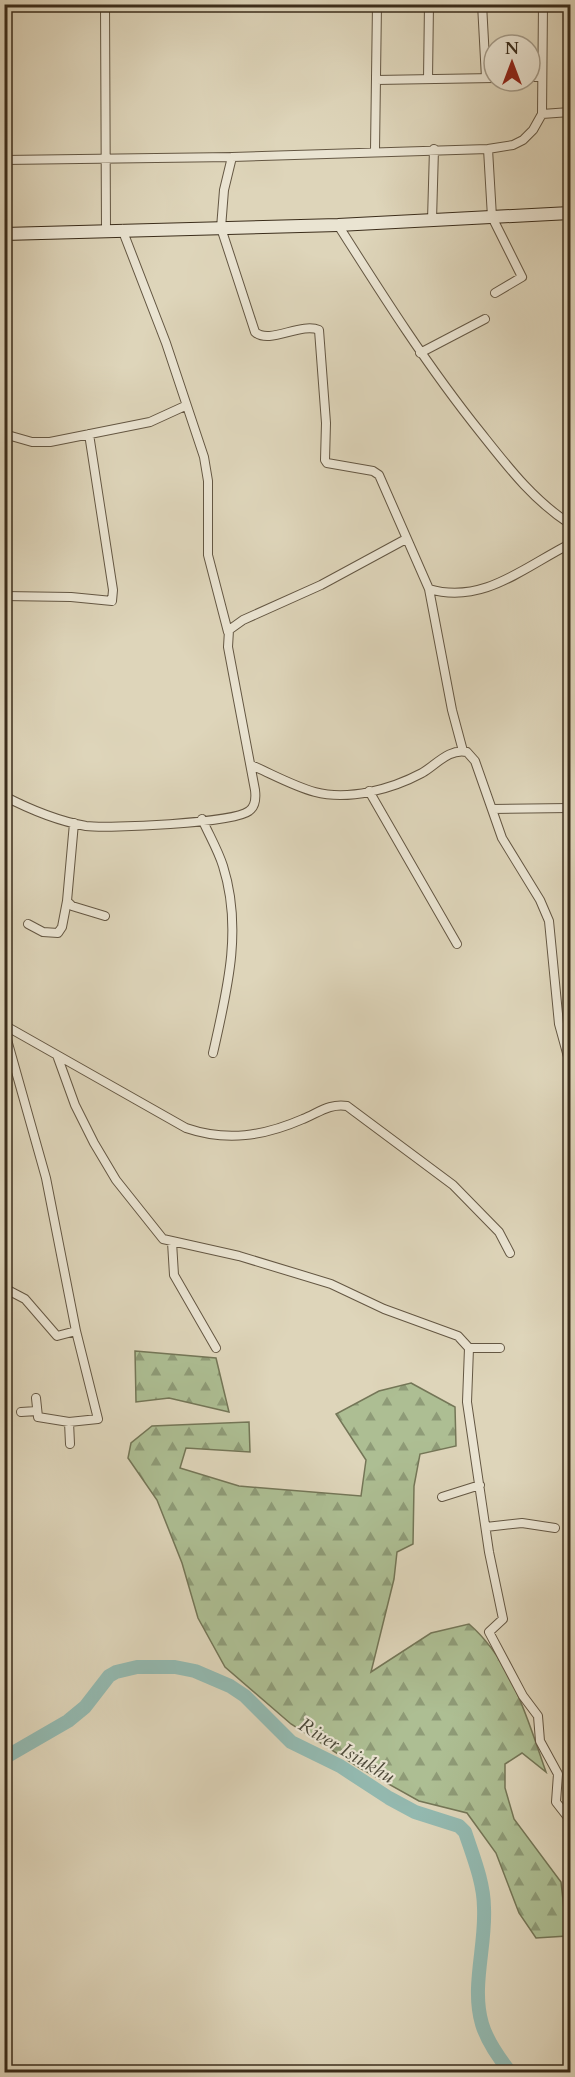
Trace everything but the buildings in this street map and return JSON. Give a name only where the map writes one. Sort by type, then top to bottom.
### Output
[{"type":"main road","points":[[4,234],[338,225],[570,213]]},
{"type":"street","points":[[105,4],[106,230]]},
{"type":"street","points":[[375,150],[377,4]]},
{"type":"street","points":[[428,79],[429,4]]},
{"type":"street","points":[[482,4],[485,33]]},
{"type":"street","points":[[542,77],[543,4]]},
{"type":"street","points":[[376,80],[482,78]]},
{"type":"street","points":[[4,160],[232,157],[375,150],[488,149],[513,145],[523,140],[533,130],[542,114],[542,93]]},
{"type":"street","points":[[542,114],[570,112]]},
{"type":"street","points":[[432,220],[434,149]]},
{"type":"street","points":[[488,149],[492,217],[522,277],[495,293]]},
{"type":"street","points":[[232,157],[224,190],[220,228],[257,334],[266,336],[311,328],[321,332],[326,461],[379,475],[429,589],[452,710],[463,751],[475,761],[502,838],[540,900],[549,921],[559,1024],[570,1064]]},
{"type":"street","points":[[338,225],[420,353],[459,406],[532,496],[570,524]]},
{"type":"street","points":[[4,796],[74,823],[100,827],[134,827],[244,814],[254,805],[255,790],[228,647],[228,632],[208,555],[208,481],[204,457],[185,406],[166,343],[123,230]]},
{"type":"street","points":[[420,353],[484,319]]},
{"type":"street","points":[[4,434],[42,443],[150,422],[185,406]]},
{"type":"street","points":[[4,596],[71,597],[112,601],[113,590],[89,434]]},
{"type":"street","points":[[228,632],[238,623],[321,585],[406,539]]},
{"type":"street","points":[[429,589],[446,594],[474,593],[503,581],[570,544]]},
{"type":"street","points":[[251,765],[315,792],[339,794],[369,791],[413,777],[452,753],[463,751]]},
{"type":"street","points":[[369,791],[456,944]]},
{"type":"street","points":[[492,809],[570,808]]},
{"type":"street","points":[[202,819],[223,866],[231,898],[233,936],[231,964],[213,1053]]},
{"type":"street","points":[[28,924],[43,932],[57,933],[61,929],[67,901],[74,823]]},
{"type":"street","points":[[67,901],[72,906],[105,916]]},
{"type":"street","points":[[4,1027],[186,1128],[203,1134],[235,1137],[260,1134],[330,1106],[347,1106],[453,1185],[499,1232],[510,1253]]},
{"type":"street","points":[[4,1027],[46,1178],[76,1331],[98,1419],[69,1422],[38,1417],[36,1398]]},
{"type":"street","points":[[58,1058],[75,1105],[110,1171],[151,1227],[164,1239],[239,1256],[331,1284],[384,1309],[458,1336],[469,1348],[467,1402],[503,1619],[489,1632],[523,1696],[538,1716],[540,1741],[558,1774],[556,1802],[570,1820]]},
{"type":"street","points":[[172,1242],[174,1275],[216,1348]]},
{"type":"street","points":[[4,1288],[25,1299],[57,1336],[76,1331]]},
{"type":"street","points":[[469,1348],[500,1348]]},
{"type":"street","points":[[21,1412],[37,1411]]},
{"type":"street","points":[[69,1422],[70,1444]]},
{"type":"street","points":[[442,1497],[480,1485]]},
{"type":"street","points":[[486,1527],[522,1523],[555,1527]]},
{"type":"green space","points":[[135,1351],[216,1358],[229,1412],[169,1398],[136,1402]]},
{"type":"green space","points":[[411,1383],[455,1407],[456,1446],[420,1454],[414,1486],[413,1544],[397,1552],[394,1579],[371,1672],[431,1633],[469,1624],[497,1656],[517,1693],[546,1772],[522,1753],[505,1764],[505,1788],[514,1819],[561,1882],[567,1936],[536,1938],[519,1913],[496,1853],[467,1813],[419,1801],[360,1768],[291,1724],[225,1667],[198,1618],[182,1563],[157,1500],[128,1458],[131,1443],[152,1426],[249,1422],[250,1452],[186,1448],[180,1468],[239,1486],[361,1496],[366,1460],[336,1414],[379,1391]]},
{"type":"waterway","name":"River Isiukhu","points":[[4,1758],[68,1721],[85,1707],[109,1676],[116,1672],[137,1667],[175,1667],[195,1671],[230,1686],[245,1696],[291,1742],[340,1766],[415,1812],[459,1826],[465,1832],[484,1899],[478,1981],[479,2010],[487,2037],[510,2072]]}]
